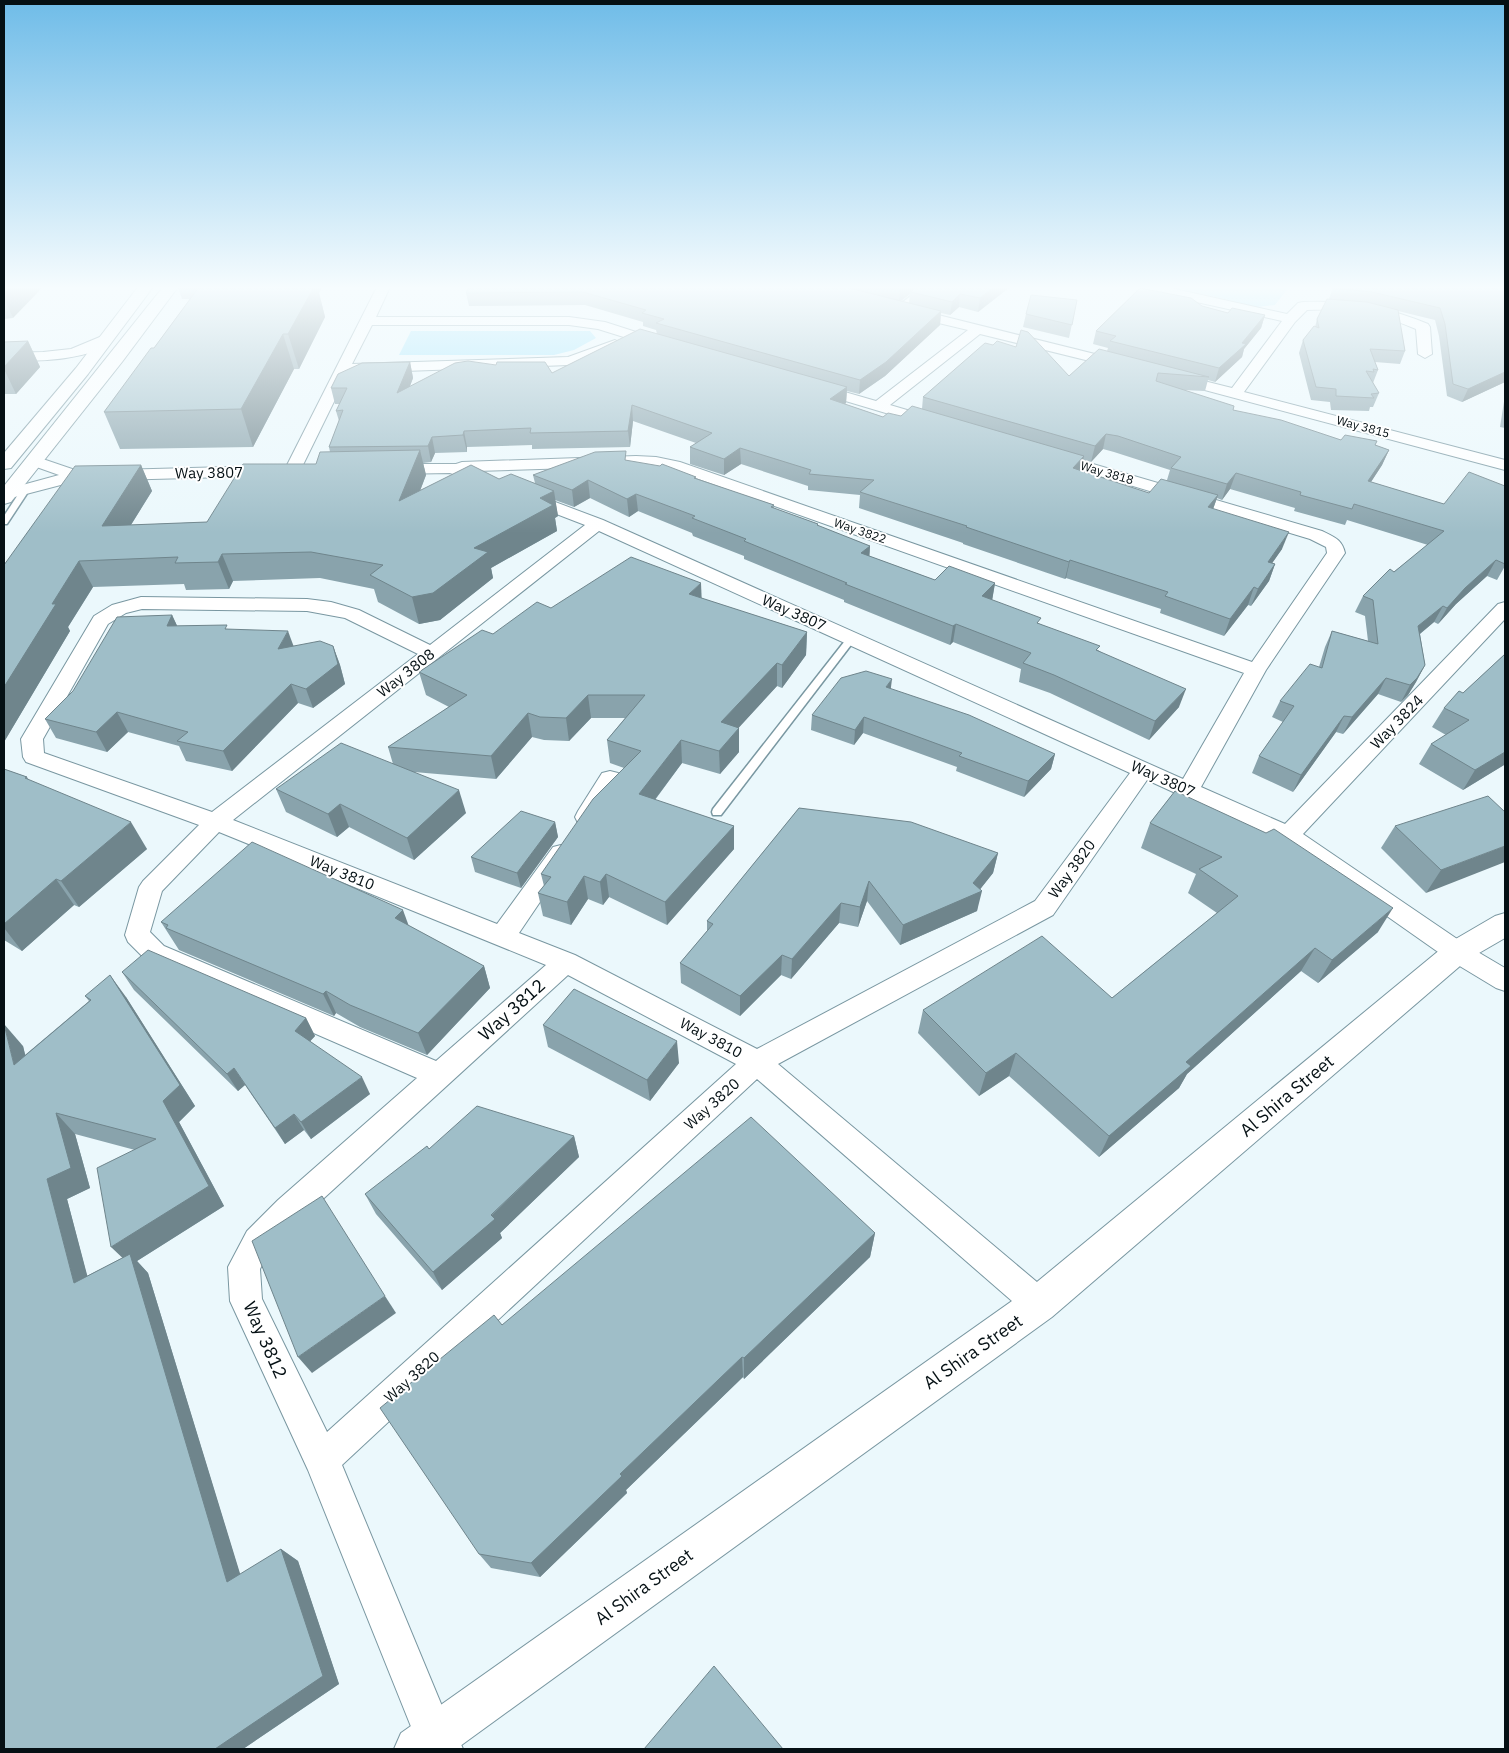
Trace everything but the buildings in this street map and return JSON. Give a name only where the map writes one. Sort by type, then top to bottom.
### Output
[{"type":"main road","points":[[5,496],[108,369]]},
{"type":"main road","points":[[4,464],[82,371]]},
{"type":"main road","name":"Al Shira Street","points":[[432,1745],[1039,1304],[1458,952],[1505,924]]},
{"type":"street","points":[[79,369],[82,371]]},
{"type":"street","name":"Way 3807","points":[[5,496],[76,476],[301,471],[343,369]]},
{"type":"street","points":[[343,369],[348,369]]},
{"type":"street","points":[[879,406],[927,369]]},
{"type":"street","points":[[1236,393],[1254,369]]},
{"type":"street","name":"Way 3815","points":[[1160,374],[1505,465]]},
{"type":"street","points":[[804,384],[955,428]]},
{"type":"street","name":"Way 3818","points":[[1040,453],[1316,535],[1334,544],[1336,553],[1256,670]]},
{"type":"street","name":"Way 3807","points":[[34,461],[76,476]]},
{"type":"street","name":"Way 3822","points":[[452,468],[636,461],[656,462],[680,467],[1256,670]]},
{"type":"street","name":"Way 3807","points":[[377,469],[452,468],[597,524],[1288,835],[1458,952],[1505,981]]},
{"type":"street","name":"Way 3808","points":[[440,1075],[155,953],[137,935],[142,913],[151,887],[215,822],[597,524]]},
{"type":"street","name":"Way 3810","points":[[431,653],[352,614],[331,608],[307,605],[142,603],[119,609],[102,620],[32,738],[34,757],[215,822],[566,962],[757,1062],[1039,1304]]},
{"type":"street","name":"Way 3824","points":[[1288,835],[1505,608]]},
{"type":"street","points":[[1188,790],[1256,670]]},
{"type":"street","name":"Way 3820","points":[[322,1460],[757,1062],[1044,908],[1143,770]]},
{"type":"street","points":[[502,937],[581,825],[610,778]]},
{"type":"street","name":"Way 3812","points":[[432,1745],[322,1460],[246,1301],[244,1267],[258,1241],[289,1210],[566,962]]},
{"type":"lane","points":[[4,522],[26,489]]},
{"type":"lane","points":[[718,812],[851,639]]}]
